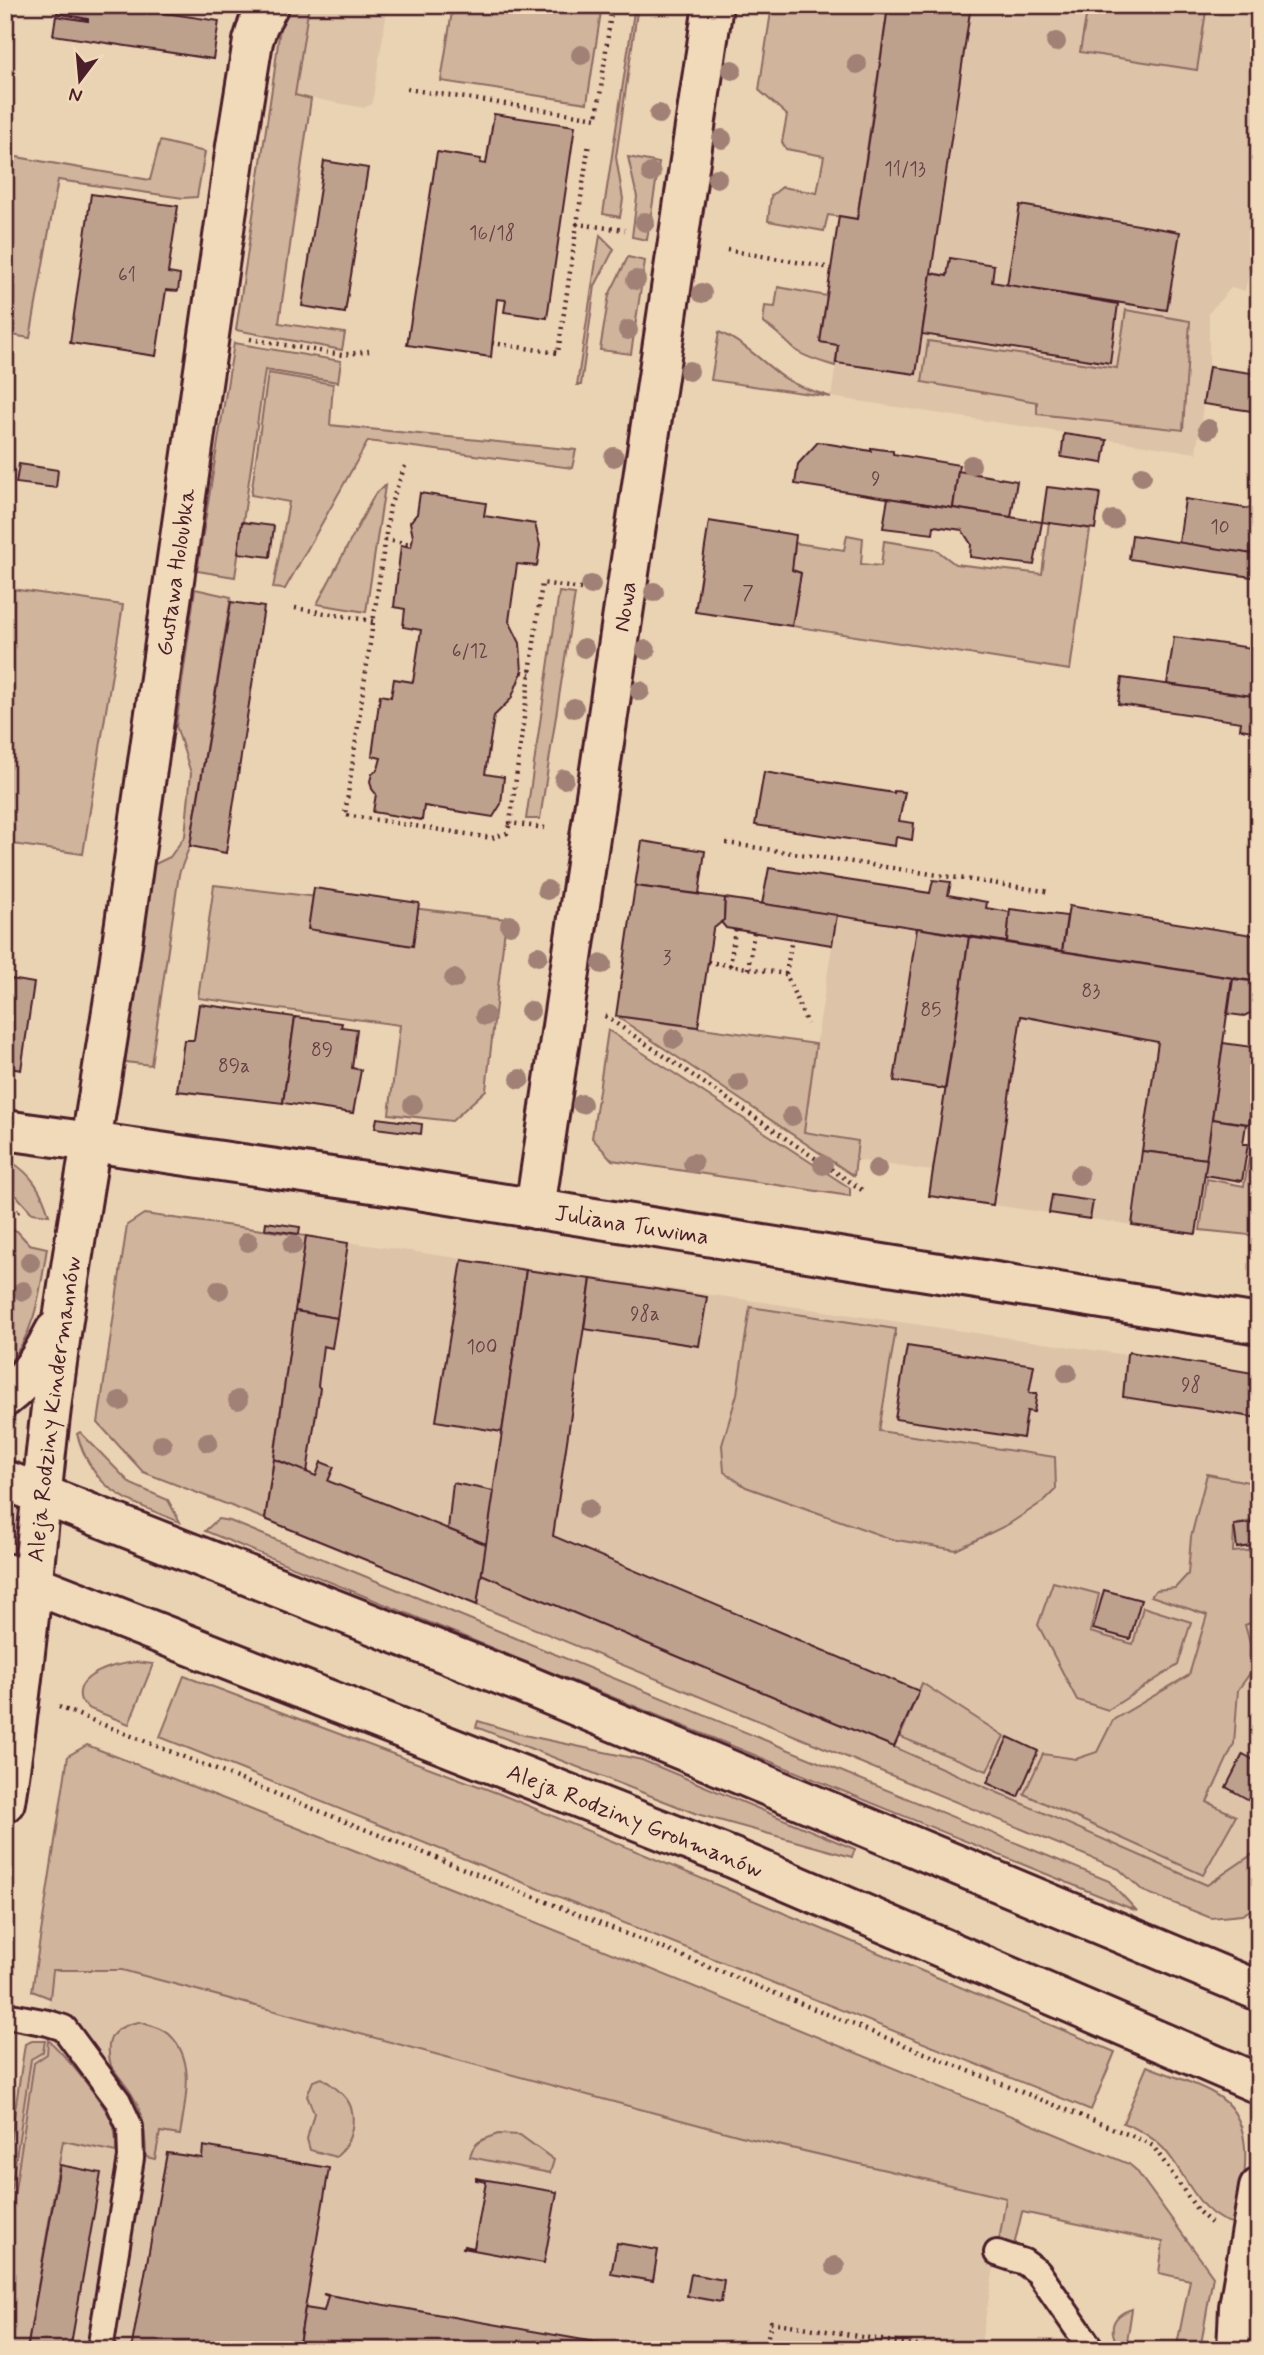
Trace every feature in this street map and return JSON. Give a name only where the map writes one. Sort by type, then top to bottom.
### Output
[{"type":"street","name":"Gustawa Holoubka","points":[[91,1142],[253,41],[269,5]]},
{"type":"street","name":"Nowa","points":[[535,1209],[713,5]]},
{"type":"street","name":"Juliana Tuwima","points":[[5,1130],[535,1209],[1259,1324]]},
{"type":"street","name":"Aleja Rodziny Kindermannów","points":[[5,1802],[22,1693],[19,1578],[42,1494],[63,1317],[91,1142]]},
{"type":"street","points":[[5,1397],[15,1390],[41,1359],[63,1317]]},
{"type":"street","points":[[5,1480],[519,1682],[1259,1991]]},
{"type":"street","name":"Aleja Rodziny Grohmanów","points":[[19,1578],[733,1858],[1259,2084]]},
{"type":"street","points":[[1237,2350],[1240,2307],[1259,2188]]},
{"type":"lane","points":[[5,2015],[64,2028],[118,2101],[130,2127],[131,2158],[100,2350]]},
{"type":"lane","points":[[997,2253],[1024,2262],[1038,2272],[1091,2350]]},
{"type":"path","points":[[407,89],[597,118],[612,5]]},
{"type":"path","points":[[492,343],[558,353],[589,142]]},
{"type":"path","points":[[576,224],[625,230]]},
{"type":"path","points":[[727,250],[831,268]]},
{"type":"path","points":[[209,332],[342,355],[369,351]]},
{"type":"path","points":[[405,466],[390,506],[345,815],[492,838],[507,833],[542,583],[581,589]]},
{"type":"path","points":[[385,540],[412,544]]},
{"type":"path","points":[[295,608],[373,621]]},
{"type":"path","points":[[522,672],[530,674]]},
{"type":"path","points":[[510,823],[545,828]]},
{"type":"path","points":[[726,843],[1051,892]]},
{"type":"path","points":[[730,966],[735,930]]},
{"type":"path","points":[[748,969],[754,933]]},
{"type":"path","points":[[792,938],[786,974],[807,1024]]},
{"type":"path","points":[[708,962],[786,974]]},
{"type":"path","points":[[604,1015],[865,1192]]},
{"type":"path","points":[[5,1218],[19,1211]]},
{"type":"path","points":[[62,1708],[1142,2140],[1153,2146],[1198,2211],[1215,2227]]},
{"type":"path","points":[[765,2350],[771,2322],[944,2350]]},
{"type":"path","points":[[970,2350],[981,2344]]},
{"type":"shaded area","points":[[295,5],[309,5],[295,95],[311,99],[279,323],[345,333],[342,350],[236,330],[280,27]]},
{"type":"shaded area","points":[[309,5],[388,5],[372,104],[364,108],[295,95]]},
{"type":"shaded area","points":[[453,5],[602,5],[587,103],[441,81]]},
{"type":"shaded area","points":[[635,5],[638,5],[616,157],[623,199],[620,217],[603,214]]},
{"type":"shaded area","points":[[772,5],[870,5],[870,11],[887,14],[857,219],[828,215],[824,231],[768,221],[771,196],[782,187],[817,193],[824,156],[786,149],[782,142],[787,115],[759,90]]},
{"type":"shaded area","points":[[890,5],[1259,5],[1259,269],[1250,268],[1245,291],[1231,288],[1209,313],[1209,367],[1196,453],[831,397]]},
{"type":"shaded area","points":[[1088,5],[1207,5],[1197,70],[1080,52]]},
{"type":"shaded area","points":[[160,141],[205,152],[197,197],[183,198],[58,180],[30,338],[5,334],[5,155],[150,180]]},
{"type":"shaded area","points":[[628,157],[659,163],[647,240],[632,237],[637,197]]},
{"type":"shaded area","points":[[600,235],[614,249],[595,286],[581,385],[577,385]]},
{"type":"shaded area","points":[[628,257],[645,261],[631,354],[600,350],[609,295]]},
{"type":"shaded area","points":[[778,287],[827,296],[820,342],[838,345],[835,366],[798,352],[763,323],[765,306],[775,307]]},
{"type":"shaded area","points":[[1126,310],[1190,321],[1183,430],[1037,414],[1037,402],[922,382],[928,341],[1117,368]]},
{"type":"shaded area","points":[[719,332],[743,346],[791,382],[831,397],[711,380]]},
{"type":"shaded area","points":[[234,343],[341,361],[338,382],[265,370],[235,577],[197,571]]},
{"type":"shaded area","points":[[268,373],[333,384],[330,425],[576,450],[572,468],[368,441],[285,589],[273,588],[289,502],[251,495]]},
{"type":"shaded area","points":[[385,486],[366,612],[317,604],[375,494]]},
{"type":"shaded area","points":[[1049,522],[1090,529],[1070,670],[792,626],[801,573],[792,570],[795,543],[844,550],[847,535],[863,538],[861,564],[881,566],[884,541],[935,549],[955,564],[1042,574]]},
{"type":"shaded area","points":[[5,588],[123,605],[83,854],[5,843]]},
{"type":"shaded area","points":[[195,589],[231,597],[190,845],[179,874],[151,1065],[125,1062],[153,865],[170,857],[185,836],[191,773],[176,726]]},
{"type":"shaded area","points":[[559,592],[575,594],[540,819],[526,819]]},
{"type":"shaded area","points":[[214,885],[506,919],[486,1090],[452,1121],[389,1114],[400,1025],[198,998]]},
{"type":"shaded area","points":[[837,915],[1233,978],[1196,1234],[929,1196],[932,1171],[855,1160],[857,1141],[804,1133]]},
{"type":"shaded area","points":[[616,1016],[816,1044],[804,1132],[858,1141],[854,1176]]},
{"type":"shaded area","points":[[608,1030],[850,1188],[850,1196],[612,1160],[592,1138]]},
{"type":"shaded area","points":[[1254,1130],[1259,1131],[1259,1236],[1200,1230],[1207,1179],[1244,1186]]},
{"type":"shaded area","points":[[10,1161],[35,1184],[49,1215],[32,1213],[6,1184]]},
{"type":"shaded area","points":[[144,1214],[306,1236],[265,1519],[143,1472],[98,1423],[127,1225]]},
{"type":"shaded area","points":[[5,1228],[17,1231],[29,1244],[47,1248],[39,1296],[30,1327],[24,1341],[5,1368]]},
{"type":"shaded area","points":[[306,1236],[1259,1374],[1259,1850],[1208,1885],[477,1605],[265,1519]]},
{"type":"shaded area","points":[[750,1307],[896,1329],[879,1431],[1055,1457],[1056,1489],[1044,1501],[1009,1524],[956,1550],[891,1539],[746,1487],[724,1472],[722,1445],[737,1394]]},
{"type":"shaded area","points":[[80,1432],[131,1484],[168,1500],[180,1522],[129,1500],[103,1482],[84,1454],[77,1434]]},
{"type":"shaded area","points":[[1207,1474],[1259,1484],[1259,1519],[1234,1525],[1233,1552],[1259,1550],[1259,1620],[1245,1625],[1256,1665],[1238,1690],[1234,1744],[1207,1802],[1236,1816],[1203,1875],[1024,1794],[1043,1754],[1076,1759],[1097,1752],[1113,1720],[1189,1675],[1207,1615],[1151,1596],[1156,1590],[1175,1588],[1188,1574],[1191,1537]]},
{"type":"shaded area","points":[[218,1519],[230,1521],[1109,1881],[1137,1911],[205,1531]]},
{"type":"shaded area","points":[[481,1574],[894,1747],[1207,1885],[1259,1850],[1259,1905],[1242,1915],[1211,1918],[1143,1891],[1119,1869],[477,1605]]},
{"type":"shaded area","points":[[1053,1582],[1099,1594],[1090,1632],[1133,1644],[1143,1607],[1191,1622],[1178,1665],[1108,1710],[1077,1700],[1038,1625]]},
{"type":"shaded area","points":[[136,1662],[153,1664],[129,1724],[90,1709],[81,1701],[80,1692],[89,1677],[107,1668]]},
{"type":"shaded area","points":[[184,1676],[500,1794],[1115,2052],[1091,2110],[160,1737]]},
{"type":"shaded area","points":[[922,1683],[1004,1736],[987,1771],[900,1737]]},
{"type":"shaded area","points":[[478,1721],[524,1735],[642,1760],[855,1849],[852,1857],[697,1814],[476,1727]]},
{"type":"shaded area","points":[[87,1745],[496,1906],[1129,2164],[1213,2276],[1200,2350],[1176,2350],[1190,2280],[1159,2273],[1163,2242],[1022,2212],[1014,2246],[999,2241],[1006,2198],[748,2138],[122,1970],[53,1970],[50,1998],[32,1991],[68,1756]]},
{"type":"shaded area","points":[[53,1970],[122,1970],[748,2138],[1006,2198],[980,2350],[5,2350],[5,2230],[31,2059],[43,2052]]},
{"type":"shaded area","points":[[139,2022],[169,2034],[178,2044],[186,2069],[186,2095],[180,2135],[160,2132],[155,2159],[146,2157],[144,2128],[139,2108],[111,2066],[109,2057],[110,2042],[116,2031]]},
{"type":"shaded area","points":[[48,2040],[73,2066],[106,2110],[114,2127],[116,2152],[63,2141],[27,2350],[5,2350],[5,2257],[34,2063],[47,2054]]},
{"type":"shaded area","points":[[45,2041],[43,2052],[31,2059],[5,2230],[5,2177],[25,2044]]},
{"type":"shaded area","points":[[1147,2066],[1213,2093],[1228,2104],[1238,2119],[1243,2135],[1245,2171],[1237,2224],[1224,2221],[1203,2205],[1172,2159],[1155,2140],[1123,2123]]},
{"type":"shaded area","points":[[322,2078],[344,2096],[352,2111],[350,2136],[336,2157],[310,2150],[307,2139],[314,2113],[307,2096],[313,2081]]},
{"type":"shaded area","points":[[498,2134],[520,2135],[554,2160],[550,2173],[470,2157],[476,2144]]},
{"type":"shaded area","points":[[1132,2309],[1127,2342],[1175,2350],[1123,2350],[1114,2338],[1113,2326],[1119,2316]]},
{"type":"building","points":[[59,5],[112,5],[219,21],[213,59],[53,35],[56,16],[88,21],[57,13]]},
{"type":"building","points":[[870,5],[971,5],[916,374],[836,363],[838,345],[820,342],[839,216],[857,219],[872,121],[887,14],[870,11]]},
{"type":"building","points":[[494,114],[575,126],[547,318],[504,312],[506,300],[497,299],[491,357],[407,345],[437,152],[481,159],[480,163],[486,164]]},
{"type":"building","points":[[324,161],[368,168],[345,313],[302,306]]},
{"type":"building","points":[[91,194],[178,206],[168,273],[180,275],[178,291],[166,290],[156,356],[70,343]]},
{"type":"building","points":[[1020,205],[1180,232],[1167,310],[1007,285]]},
{"type":"building","points":[[1259,210],[1259,269],[1250,267]]},
{"type":"building","points":[[950,258],[994,265],[992,282],[1118,304],[1110,363],[922,334],[931,273],[947,276]]},
{"type":"building","points":[[1209,367],[1259,374],[1259,412],[1203,404]]},
{"type":"building","points":[[1064,434],[1107,440],[1103,463],[1061,457]]},
{"type":"building","points":[[818,442],[871,451],[871,448],[893,451],[893,454],[959,465],[953,508],[795,484],[798,464]]},
{"type":"building","points":[[19,464],[58,470],[56,488],[16,483]]},
{"type":"building","points":[[958,471],[1017,481],[1011,517],[953,508]]},
{"type":"building","points":[[1047,487],[1100,493],[1095,529],[1042,522]]},
{"type":"building","points":[[420,493],[486,503],[484,516],[535,524],[540,545],[537,566],[517,564],[509,621],[520,643],[522,672],[511,699],[494,716],[485,774],[504,777],[501,804],[493,817],[424,806],[422,820],[373,812],[376,794],[370,781],[381,758],[372,756],[380,695],[391,697],[394,679],[413,682],[421,630],[403,627],[405,609],[394,607],[401,545],[411,547],[413,537],[410,522],[417,514]]},
{"type":"building","points":[[888,498],[1042,522],[1034,565],[970,557],[971,544],[962,530],[934,526],[933,534],[883,528]]},
{"type":"building","points":[[1185,499],[1259,510],[1259,555],[1179,543]]},
{"type":"building","points":[[709,521],[796,535],[792,570],[801,573],[792,626],[695,612]]},
{"type":"building","points":[[242,522],[274,526],[270,557],[238,553]]},
{"type":"building","points":[[1132,535],[1259,555],[1259,578],[1129,559]]},
{"type":"building","points":[[231,602],[264,607],[226,853],[190,846]]},
{"type":"building","points":[[1174,637],[1259,649],[1259,697],[1167,684]]},
{"type":"building","points":[[1122,678],[1259,697],[1259,732],[1240,729],[1241,722],[1118,704]]},
{"type":"building","points":[[764,772],[894,793],[905,792],[899,821],[914,823],[912,840],[896,837],[895,846],[755,825]]},
{"type":"building","points":[[642,841],[705,851],[699,894],[635,886]]},
{"type":"building","points":[[769,868],[930,893],[933,880],[951,882],[948,895],[987,902],[986,908],[1010,912],[1007,942],[762,904]]},
{"type":"building","points":[[635,886],[725,898],[724,920],[713,929],[698,1027],[616,1016]]},
{"type":"building","points":[[314,888],[419,903],[413,946],[308,929]]},
{"type":"building","points":[[725,898],[837,915],[832,945],[726,928],[721,922],[724,920]]},
{"type":"building","points":[[1069,906],[1259,936],[1259,982],[1062,951]]},
{"type":"building","points":[[1010,909],[1067,916],[1062,951],[1007,942]]},
{"type":"building","points":[[917,928],[969,937],[945,1089],[894,1081]]},
{"type":"building","points":[[969,937],[1232,978],[1207,1159],[1142,1151],[1158,1042],[1021,1016],[993,1205],[929,1196]]},
{"type":"building","points":[[5,978],[34,983],[21,1070],[5,1067]]},
{"type":"building","points":[[1233,979],[1259,982],[1259,1013],[1252,1012],[1244,1016],[1228,1014]]},
{"type":"building","points":[[199,1004],[295,1017],[283,1103],[177,1091],[184,1040],[194,1040]]},
{"type":"building","points":[[295,1017],[342,1023],[341,1027],[357,1029],[352,1068],[361,1070],[353,1113],[283,1103]]},
{"type":"building","points":[[1223,1043],[1259,1048],[1249,1124],[1212,1119]]},
{"type":"building","points":[[377,1118],[422,1124],[421,1134],[375,1128]]},
{"type":"building","points":[[1212,1119],[1246,1124],[1243,1144],[1248,1144],[1242,1181],[1204,1175]]},
{"type":"building","points":[[1142,1151],[1207,1159],[1196,1234],[1132,1225]]},
{"type":"building","points":[[1052,1195],[1093,1201],[1090,1219],[1049,1213]]},
{"type":"building","points":[[266,1222],[300,1227],[299,1234],[265,1229]]},
{"type":"building","points":[[306,1236],[348,1243],[337,1318],[295,1311]]},
{"type":"building","points":[[462,1260],[526,1270],[502,1432],[436,1421]]},
{"type":"building","points":[[526,1270],[591,1279],[553,1536],[919,1691],[894,1747],[481,1574]]},
{"type":"building","points":[[591,1279],[707,1297],[699,1346],[584,1329]]},
{"type":"building","points":[[295,1311],[337,1318],[332,1348],[323,1346],[318,1386],[320,1388],[307,1472],[274,1459]]},
{"type":"building","points":[[907,1346],[1034,1365],[1029,1393],[1037,1393],[1034,1412],[1027,1411],[1023,1438],[895,1419]]},
{"type":"building","points":[[1130,1352],[1259,1374],[1259,1418],[1123,1397],[1127,1354]]},
{"type":"building","points":[[274,1459],[316,1476],[321,1462],[334,1467],[328,1481],[486,1544],[477,1605],[265,1519]]},
{"type":"building","points":[[453,1483],[494,1491],[486,1544],[448,1529]]},
{"type":"building","points":[[1259,1522],[1259,1545],[1237,1548],[1234,1525]]},
{"type":"building","points":[[1104,1590],[1141,1600],[1130,1639],[1093,1629]]},
{"type":"building","points":[[1008,1737],[1038,1751],[1018,1797],[987,1783]]},
{"type":"building","points":[[1243,1754],[1259,1763],[1259,1787],[1251,1801],[1226,1787]]},
{"type":"building","points":[[203,2146],[329,2168],[298,2350],[131,2350],[167,2153],[202,2158]]},
{"type":"building","points":[[60,2165],[101,2173],[70,2350],[27,2350]]},
{"type":"building","points":[[476,2178],[557,2192],[544,2263],[463,2248],[474,2248],[486,2182]]},
{"type":"building","points":[[617,2243],[658,2250],[653,2281],[611,2274]]},
{"type":"building","points":[[691,2274],[724,2280],[721,2302],[687,2296]]},
{"type":"building","points":[[323,2294],[640,2350],[298,2350],[305,2308],[324,2311],[328,2296]]}]
